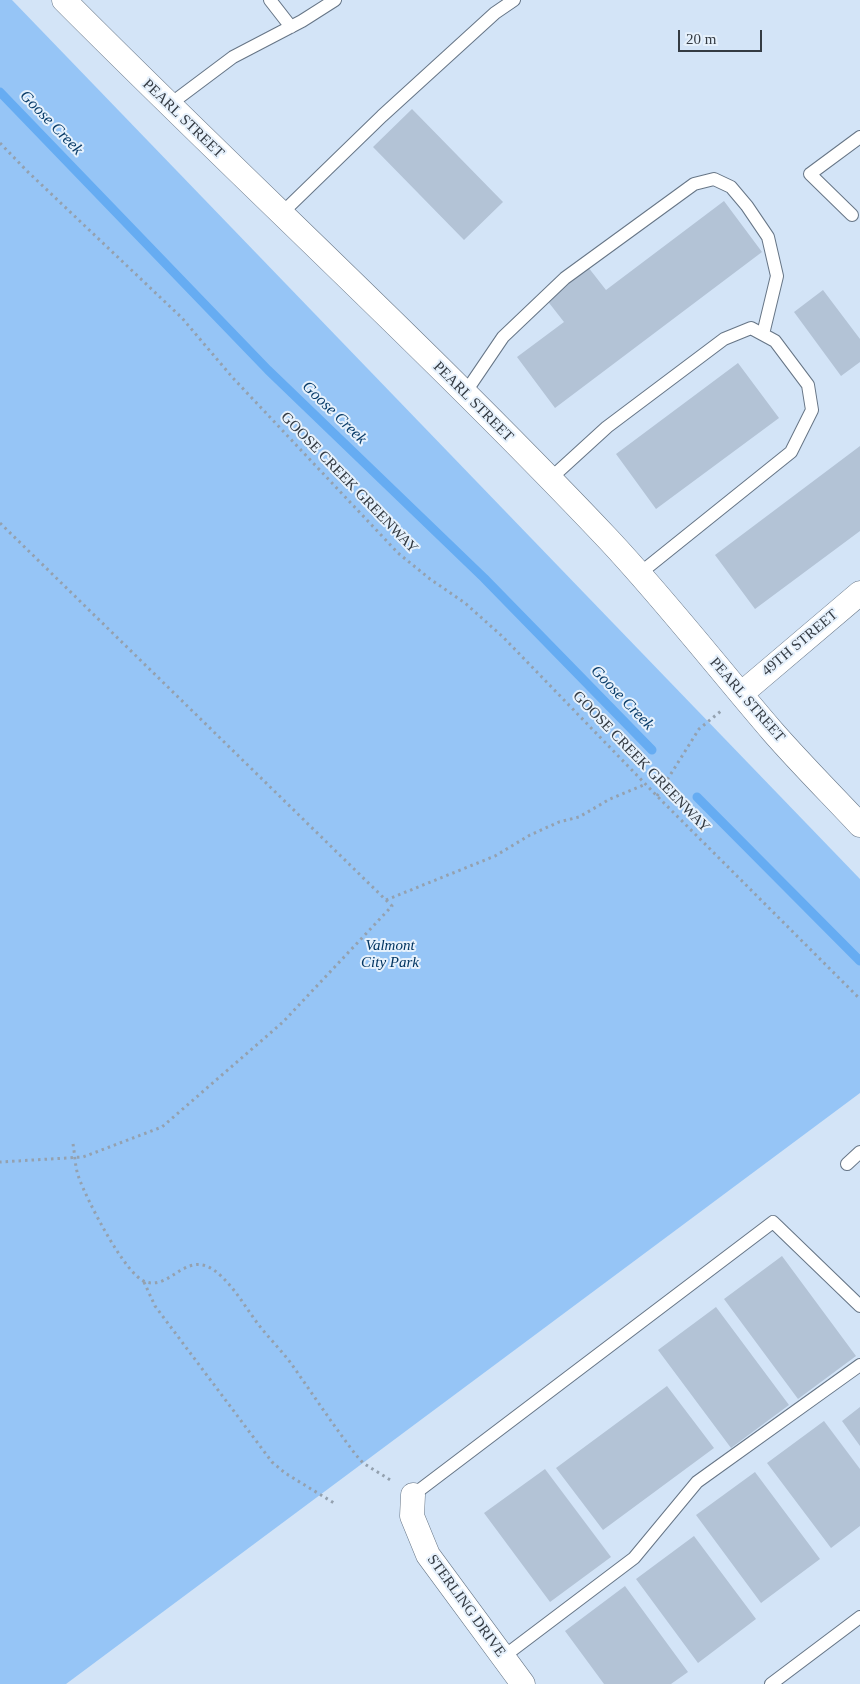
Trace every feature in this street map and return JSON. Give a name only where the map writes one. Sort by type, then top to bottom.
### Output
[{"type":"street","name":"PEARL STREET","points":[[64,0],[465,393],[610,541],[775,735],[860,825]]},
{"type":"street","name":"49TH STREET","points":[[741,694],[860,593]]},
{"type":"street","name":"STERLING DRIVE","points":[[413,1495],[412,1516],[428,1555],[523,1684]]},
{"type":"lane","points":[[270,0],[290,27]]},
{"type":"lane","points":[[169,105],[233,57],[322,10],[335,0]]},
{"type":"lane","points":[[281,214],[403,97],[495,13],[514,0]]},
{"type":"lane","points":[[852,215],[810,174],[860,136]]},
{"type":"lane","points":[[465,393],[503,336],[566,278],[694,184],[714,179],[731,187],[747,206],[768,237],[777,276],[764,334]]},
{"type":"lane","points":[[550,479],[607,427],[724,339],[751,328],[775,340],[808,385],[812,410],[791,452],[639,574]]},
{"type":"lane","points":[[847,1164],[860,1152]]},
{"type":"lane","points":[[413,1495],[773,1222],[860,1306]]},
{"type":"lane","points":[[503,1657],[634,1558],[697,1482],[860,1365]]},
{"type":"lane","points":[[771,1684],[860,1617]]},
{"type":"path","name":"GOOSE CREEK GREENWAY","points":[[0,143],[182,318],[233,378],[398,553],[430,579],[465,603],[503,637],[657,796],[860,999]]},
{"type":"path","points":[[0,523],[392,906],[283,1022],[162,1127],[83,1157],[0,1162]]},
{"type":"path","points":[[657,796],[699,729],[741,694]]},
{"type":"path","points":[[386,900],[495,856],[530,835],[559,822],[579,817],[610,799],[646,784]]},
{"type":"path","points":[[73,1144],[78,1177],[99,1220],[131,1271],[144,1282],[155,1306],[272,1462],[285,1474],[334,1503]]},
{"type":"path","points":[[144,1282],[155,1283],[185,1268],[198,1264],[210,1267],[222,1276],[298,1374],[356,1456],[363,1463],[413,1495]]},
{"type":"green space","name":"Valmont City Park","points":[[0,0],[12,0],[860,879],[860,1093],[66,1684],[0,1684]]},
{"type":"building","points":[[412,109],[503,202],[464,240],[373,147]]},
{"type":"building","points":[[724,201],[762,252],[555,408],[517,357],[564,322],[546,299],[588,267],[606,290]]},
{"type":"building","points":[[823,290],[860,339],[860,362],[841,376],[794,312]]},
{"type":"building","points":[[738,363],[779,418],[656,509],[616,454]]},
{"type":"building","points":[[860,446],[860,531],[755,609],[715,555]]},
{"type":"building","points":[[782,1256],[856,1356],[798,1399],[724,1299]]},
{"type":"building","points":[[716,1307],[789,1405],[731,1448],[658,1350]]},
{"type":"building","points":[[667,1386],[714,1448],[603,1530],[556,1468]]},
{"type":"building","points":[[860,1407],[860,1446],[842,1421]]},
{"type":"building","points":[[824,1421],[860,1469],[860,1526],[831,1548],[767,1463]]},
{"type":"building","points":[[545,1469],[611,1557],[550,1602],[484,1513]]},
{"type":"building","points":[[755,1472],[820,1559],[761,1603],[696,1515]]},
{"type":"building","points":[[694,1536],[756,1619],[698,1663],[636,1579]]},
{"type":"building","points":[[625,1586],[688,1672],[671,1684],[604,1684],[565,1631]]},
{"type":"waterway","name":"Goose Creek","points":[[0,92],[268,370],[484,578],[652,750]]},
{"type":"waterway","name":"Goose Creek","points":[[697,797],[860,961]]}]
